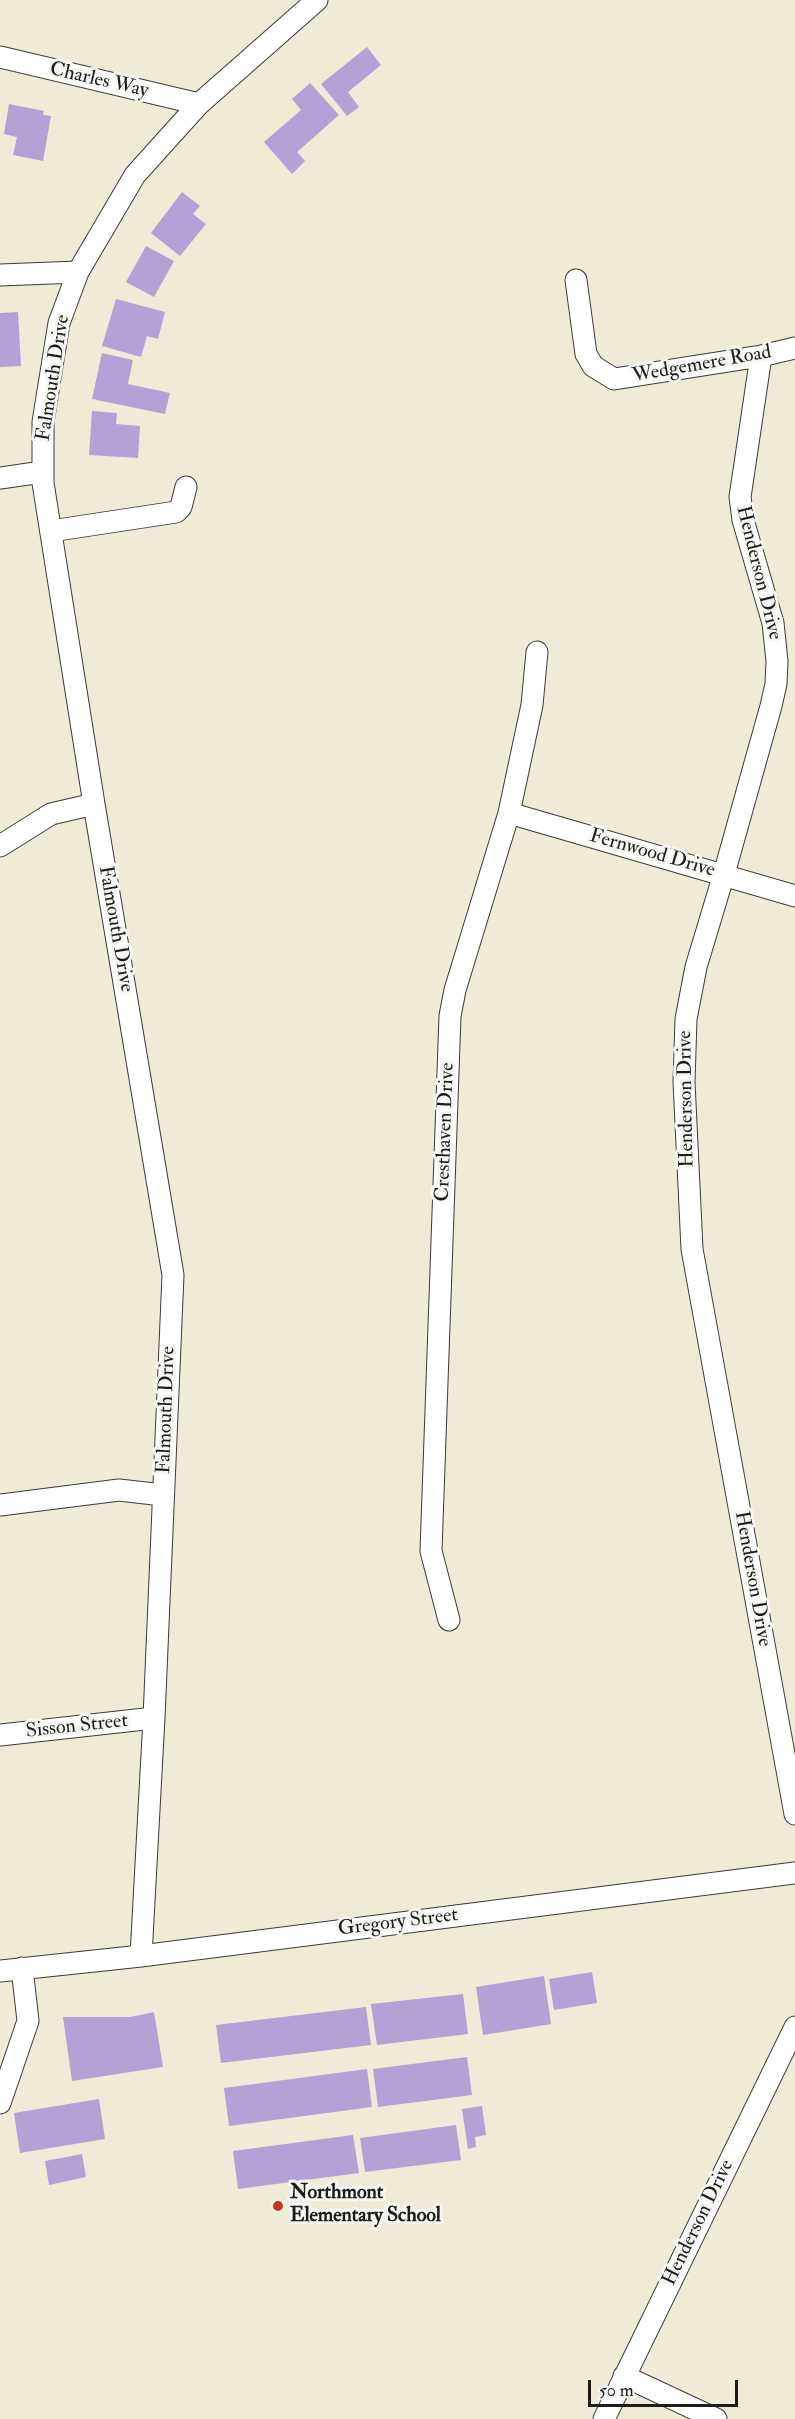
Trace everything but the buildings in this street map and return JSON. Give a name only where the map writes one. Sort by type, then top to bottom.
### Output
[{"type":"street","name":"Falmouth Drive","points":[[141,1956],[154,1718],[173,1275],[94,804],[42,472],[43,422],[59,323],[78,272],[135,175],[199,104],[317,0]]},
{"type":"street","name":"Charles Way","points":[[0,57],[199,104]]},
{"type":"street","points":[[0,275],[78,272]]},
{"type":"street","name":"Wedgemere Road","points":[[576,280],[586,354],[593,366],[614,379],[761,356],[795,348]]},
{"type":"street","name":"Henderson Drive","points":[[761,356],[740,497],[743,520],[773,622],[777,661],[776,684],[696,967],[686,1019],[684,1082],[692,1249],[795,1814]]},
{"type":"street","points":[[0,478],[42,472]]},
{"type":"street","points":[[51,531],[176,512],[181,507],[186,487]]},
{"type":"street","name":"Cresthaven Drive","points":[[448,1620],[431,1551],[450,1016],[455,990],[509,813],[532,705],[537,652]]},
{"type":"street","points":[[0,846],[51,814],[94,804]]},
{"type":"street","name":"Fernwood Drive","points":[[509,813],[795,896]]},
{"type":"street","points":[[0,1505],[119,1490],[164,1495]]},
{"type":"street","name":"Sisson Street","points":[[0,1735],[154,1718]]},
{"type":"street","name":"Gregory Street","points":[[0,1971],[141,1956],[795,1873]]},
{"type":"street","points":[[0,2103],[28,2021],[22,1968]]},
{"type":"street","name":"Henderson Drive","points":[[604,2419],[795,2027]]},
{"type":"street","points":[[624,2376],[716,2419]]},
{"type":"place","name":"Northmont Elementary School","points":[[278,2206]]}]
